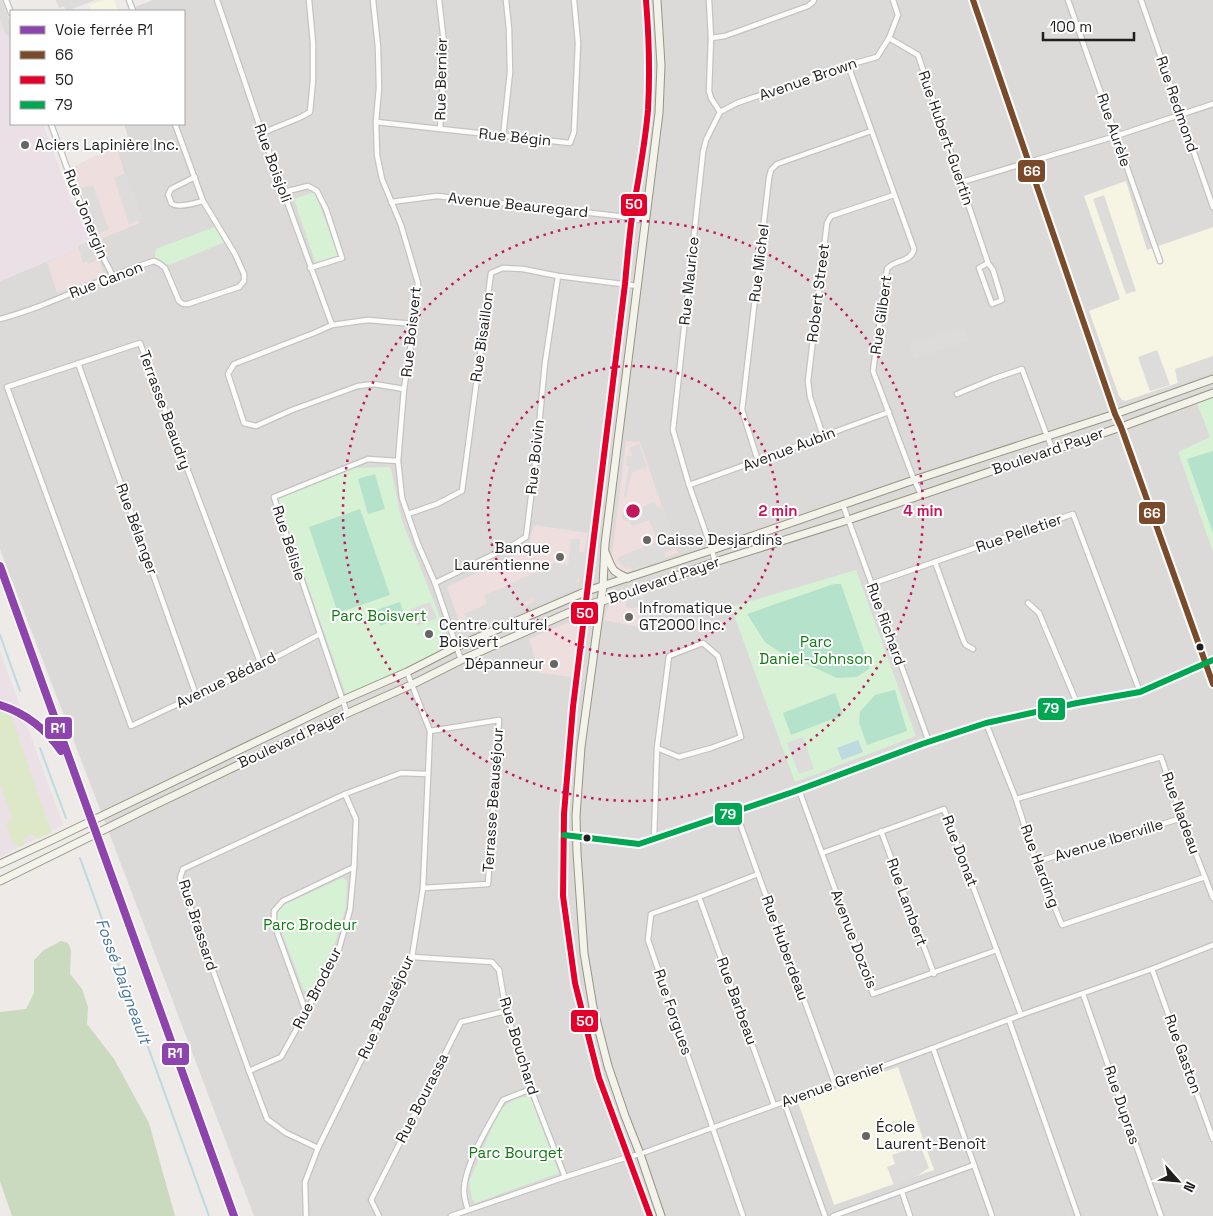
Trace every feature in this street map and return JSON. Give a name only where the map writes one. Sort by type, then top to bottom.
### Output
[{"type":"street","name":"Rue Boisjoli","points":[[217,0],[262,133],[332,325]]},
{"type":"street","points":[[262,133],[310,112],[313,80],[313,43],[309,0]]},
{"type":"street","name":"Rue Boisvert","points":[[373,0],[378,46],[377,155],[382,179],[401,225],[418,283],[404,389],[398,461],[402,498],[435,583],[461,660]]},
{"type":"street","name":"Rue Bernier","points":[[439,0],[445,51],[440,129]]},
{"type":"street","points":[[503,137],[510,72],[506,0]]},
{"type":"street","name":"Rue Bégin","points":[[376,122],[570,143],[574,132],[578,43],[574,0]]},
{"type":"street","points":[[646,0],[649,41],[648,112],[632,218],[573,707],[564,814],[563,896],[575,983],[600,1078],[650,1216]]},
{"type":"street","points":[[657,0],[661,65],[658,113],[606,544],[603,586],[581,747],[576,816],[584,953],[594,1007],[608,1066],[661,1216]]},
{"type":"street","points":[[709,0],[711,38],[709,91],[720,112]]},
{"type":"street","points":[[711,38],[724,36],[808,6],[814,0]]},
{"type":"street","points":[[888,38],[898,15],[893,0]]},
{"type":"street","points":[[973,0],[1116,414],[1213,684]]},
{"type":"street","name":"Rue Aurèle","points":[[1068,0],[1160,261]]},
{"type":"street","name":"Rue Redmond","points":[[1141,0],[1213,207]]},
{"type":"street","name":"Avenue Brown","points":[[720,112],[737,103],[877,56],[888,38]]},
{"type":"street","name":"Rue Hubert-Guertin","points":[[888,38],[918,55],[1002,300],[992,304],[979,268],[988,263]]},
{"type":"street","name":"Rue Gilbert","points":[[848,65],[914,250],[913,255],[909,258],[890,264],[886,269],[874,371],[914,480],[921,494]]},
{"type":"street","points":[[962,182],[1116,136],[1213,104]]},
{"type":"street","name":"Rue Maurice","points":[[714,562],[712,550],[689,485],[673,430],[703,152],[706,140],[720,112]]},
{"type":"street","name":"Rue Jonergin","points":[[51,125],[75,190],[113,276]]},
{"type":"street","name":"Rue Canon","points":[[0,318],[46,303],[154,262],[165,268],[179,301],[183,304],[239,287],[244,281],[244,274],[235,254],[203,201],[175,125]]},
{"type":"street","name":"Rue Michel","points":[[758,461],[742,410],[769,178],[776,164],[871,132]]},
{"type":"street","points":[[195,177],[171,189],[168,195],[174,205],[187,205],[203,201]]},
{"type":"street","points":[[284,192],[308,186],[317,191],[326,209],[342,258],[310,268]]},
{"type":"street","name":"Robert Street","points":[[823,436],[810,397],[808,381],[827,224],[831,216],[894,195]]},
{"type":"street","name":"Avenue Beauregard","points":[[391,202],[437,196],[645,220]]},
{"type":"street","name":"Rue Bisaillon","points":[[408,514],[436,504],[462,491],[491,273],[503,268],[513,268],[558,276],[638,286]]},
{"type":"street","name":"Rue Boivin","points":[[435,583],[526,537],[545,363],[558,276]]},
{"type":"street","points":[[404,389],[374,384],[358,386],[292,410],[256,426],[244,423],[228,374],[234,364],[332,325],[368,320],[414,324]]},
{"type":"street","name":"Terrasse Beaudry","points":[[131,726],[7,387],[140,343],[261,665]]},
{"type":"street","name":"Rue Bélanger","points":[[78,363],[196,695]]},
{"type":"street","points":[[957,394],[993,379],[1022,370],[1053,450]]},
{"type":"street","name":"Boulevard Payer","points":[[0,864],[343,700],[407,672],[456,647],[587,591],[914,480],[1116,414],[1213,379]]},
{"type":"street","name":"Boulevard Payer","points":[[0,881],[347,713],[586,605],[618,597],[714,562],[848,520],[1213,393]]},
{"type":"street","name":"Avenue Aubin","points":[[689,485],[889,412]]},
{"type":"street","points":[[605,452],[617,453]]},
{"type":"street","name":"Rue Bélisle","points":[[347,713],[274,496],[368,459],[398,461]]},
{"type":"street","name":"Rue Richard","points":[[843,505],[929,742]]},
{"type":"street","name":"Rue Pelletier","points":[[871,584],[1073,514],[1140,692]]},
{"type":"street","points":[[605,554],[616,573],[628,578]]},
{"type":"street","points":[[935,562],[964,642],[973,650]]},
{"type":"street","points":[[1028,603],[1039,613],[1077,703]]},
{"type":"street","points":[[521,619],[526,631]]},
{"type":"street","name":"Avenue Bédard","points":[[131,726],[261,665],[320,634]]},
{"type":"street","points":[[654,839],[657,748],[669,656],[703,643],[718,656],[741,737],[712,748],[679,757],[657,748]]},
{"type":"street","points":[[564,835],[639,844],[736,812],[986,723],[1077,703],[1140,692],[1213,660]]},
{"type":"street","name":"Rue Beauséjour","points":[[306,1216],[305,1182],[318,1148],[412,957],[423,888],[430,731],[407,672]]},
{"type":"street","name":"Terrasse Beauséjour","points":[[423,888],[488,884],[499,720],[430,731]]},
{"type":"street","name":"Rue Harding","points":[[986,723],[1016,799],[1036,862],[1062,925],[1205,877]]},
{"type":"street","name":"Rue Nadeau","points":[[1016,799],[1161,757],[1213,898]]},
{"type":"street","name":"Rue Brassard","points":[[318,1148],[286,1133],[267,1118],[180,878],[183,869],[345,794],[401,773],[428,774]]},
{"type":"street","name":"Avenue Dozois","points":[[799,790],[873,994],[934,974],[997,950]]},
{"type":"street","points":[[153,791],[158,803]]},
{"type":"street","name":"Rue Brodeur","points":[[249,1071],[281,1057],[339,950],[350,910],[356,820],[345,794]]},
{"type":"street","name":"Rue Donat","points":[[822,853],[944,809],[1021,1015]]},
{"type":"street","name":"Rue Huberdeau","points":[[736,812],[835,1084]]},
{"type":"street","name":"Avenue Iberville","points":[[1036,862],[1182,818]]},
{"type":"street","name":"Rue Lambert","points":[[881,831],[934,974]]},
{"type":"street","points":[[306,1012],[274,924],[274,912],[282,901],[354,867]]},
{"type":"street","name":"Rue Forgues","points":[[743,1216],[648,940],[651,914],[758,874]]},
{"type":"street","name":"Rue Barbeau","points":[[699,897],[774,1105]]},
{"type":"street","name":"Avenue Grenier","points":[[451,1216],[628,1156],[640,1154],[1152,969],[1213,945]]},
{"type":"street","name":"Rue Bouchard","points":[[412,957],[492,962],[499,970],[506,1011],[531,1089],[565,1177]]},
{"type":"street","name":"Rue Gaston","points":[[1152,969],[1213,1139]]},
{"type":"street","name":"Rue Dupras","points":[[1083,994],[1161,1216]]},
{"type":"street","name":"Rue Bourassa","points":[[379,1216],[371,1200],[461,1022],[506,1011]]},
{"type":"street","points":[[1008,1020],[1078,1216]]},
{"type":"street","points":[[934,1048],[992,1216]]},
{"type":"street","points":[[468,1210],[464,1191],[468,1168],[492,1120],[503,1100],[531,1089]]},
{"type":"street","points":[[784,1102],[825,1216]]},
{"type":"street","points":[[833,1216],[974,1165]]},
{"type":"street","points":[[902,1192],[910,1216]]},
{"type":"shaded area","points":[[0,0],[2,0],[10,22],[10,34],[6,36],[0,19]]},
{"type":"shaded area","points":[[56,0],[96,0],[69,10],[66,10],[64,6],[59,8]]},
{"type":"shaded area","points":[[104,0],[114,0],[118,10],[91,10],[89,5]]},
{"type":"shaded area","points":[[153,0],[1213,0],[1213,1216],[254,1216],[0,549],[0,281],[139,223],[116,146],[130,143],[124,125],[185,125],[185,10],[128,10]]},
{"type":"shaded area","points":[[0,2],[10,31],[10,125],[43,125],[71,201],[94,242],[0,281]]},
{"type":"shaded area","points":[[116,146],[139,223],[98,240],[73,167]]},
{"type":"shaded area","points":[[126,173],[143,219],[129,224],[114,178]]},
{"type":"shaded area","points":[[1126,181],[1147,250],[1213,227],[1213,371],[1125,401],[1119,396],[1089,311],[1120,299],[1084,196]]},
{"type":"shaded area","points":[[93,185],[109,230],[97,234],[80,188]]},
{"type":"shaded area","points":[[1104,195],[1136,291],[1126,294],[1093,199]]},
{"type":"shaded area","points":[[90,241],[97,260],[88,264],[87,261],[83,263],[78,246]]},
{"type":"shaded area","points":[[94,242],[104,275],[57,293],[47,262]]},
{"type":"shaded area","points":[[963,327],[970,340],[914,359],[909,344]]},
{"type":"shaded area","points":[[1157,350],[1170,385],[1150,391],[1138,357]]},
{"type":"shaded area","points":[[1213,356],[1213,371],[1178,384],[1175,369]]},
{"type":"shaded area","points":[[626,441],[640,442],[678,553],[626,573],[621,573],[611,563]]},
{"type":"shaded area","points":[[639,444],[647,467],[632,472],[626,497],[624,496],[629,466],[626,465],[627,456],[633,456],[629,448]]},
{"type":"shaded area","points":[[654,502],[657,508],[661,506],[677,548],[664,552],[665,558],[631,570],[628,565],[626,569],[617,561],[619,557],[658,542],[649,520],[632,526],[630,521],[624,521],[621,515]]},
{"type":"shaded area","points":[[534,525],[588,533],[579,582],[463,633],[447,587],[521,552],[529,544]]},
{"type":"shaded area","points":[[571,539],[580,539],[579,552],[588,552],[585,578],[578,578],[576,581],[580,587],[537,604],[532,599],[520,604],[522,610],[467,634],[465,629],[468,623],[464,614],[487,604],[484,596],[555,563],[568,565]]},
{"type":"shaded area","points":[[644,593],[639,627],[604,620],[608,607]]},
{"type":"shaded area","points":[[643,595],[641,608],[626,608],[626,600]]},
{"type":"shaded area","points":[[430,602],[437,618],[417,626],[411,609]]},
{"type":"shaded area","points":[[566,623],[572,624],[579,630],[574,677],[539,673],[529,639]]},
{"type":"shaded area","points":[[0,651],[63,825],[0,857]]},
{"type":"shaded area","points":[[803,737],[814,769],[799,774],[787,743]]},
{"type":"shaded area","name":"École Laurent-Benoît","points":[[898,1067],[934,1170],[834,1205],[798,1102]]},
{"type":"shaded area","points":[[920,1145],[929,1168],[910,1180],[894,1185],[887,1167],[895,1164],[892,1155]]},
{"type":"green space","points":[[315,192],[338,256],[315,262],[294,199]]},
{"type":"green space","points":[[217,226],[225,242],[169,265],[154,260],[156,249]]},
{"type":"green space","points":[[1213,397],[1213,552],[1178,452],[1210,437],[1197,403]]},
{"type":"green space","points":[[1213,451],[1213,533],[1187,459]]},
{"type":"green space","name":"Parc Boisvert","points":[[389,467],[401,518],[452,648],[346,695],[279,503],[281,494],[351,468]]},
{"type":"green space","points":[[375,474],[385,509],[368,514],[358,479]]},
{"type":"green space","points":[[360,509],[390,595],[338,613],[309,527]]},
{"type":"green space","name":"Parc Daniel-Johnson","points":[[856,570],[916,736],[795,782],[731,607]]},
{"type":"green space","points":[[834,584],[841,584],[870,668],[857,677],[837,678],[778,651],[765,642],[747,614]]},
{"type":"green space","points":[[400,602],[405,617],[380,626],[376,610]]},
{"type":"green space","points":[[895,690],[907,731],[867,745],[859,722],[860,712],[875,695]]},
{"type":"green space","points":[[835,693],[843,715],[791,735],[783,713]]},
{"type":"green space","points":[[0,712],[11,716],[52,832],[38,839],[32,834],[25,838],[23,846],[20,847],[13,843],[6,823],[13,819],[0,784]]},
{"type":"green space","name":"Parc Brodeur","points":[[342,878],[347,881],[346,907],[336,940],[312,990],[304,991],[276,917],[281,906]]},
{"type":"green space","points":[[61,941],[68,943],[71,950],[70,974],[82,989],[88,1007],[87,1024],[114,1059],[149,1123],[175,1216],[12,1216],[0,1181],[0,1012],[26,1009],[34,993],[34,960],[44,950]]},
{"type":"green space","name":"Parc Bourget","points":[[530,1096],[559,1173],[475,1203],[472,1199],[469,1182],[493,1125],[502,1108],[515,1099]]},
{"type":"green space","points":[[903,1119],[907,1129],[893,1135],[889,1123]]},
{"type":"water","points":[[858,740],[863,752],[842,760],[837,748]]},
{"type":"waterway","name":"Fossé Daigneault","points":[[0,635],[20,691]]},
{"type":"waterway","name":"Fossé Daigneault","points":[[40,748],[66,818]]},
{"type":"waterway","name":"Fossé Daigneault","points":[[80,858],[209,1216]]},
{"type":"railway","points":[[0,705],[17,712],[44,731],[63,756],[85,802]]},
{"type":"rail line","name":"R1","points":[[0,566],[234,1216]]},
{"type":"rail line","name":"R1","points":[[0,705],[18,712],[42,729],[61,751]]},
{"type":"transit line","name":"50","points":[[646,0],[649,55],[648,110],[632,216],[573,707],[564,814],[563,896],[575,983],[599,1078],[650,1216]]},
{"type":"transit line","name":"66","points":[[973,0],[1115,414],[1213,684]]},
{"type":"transit line","name":"79","points":[[564,835],[639,844],[793,792],[922,744],[986,723],[1077,703],[1140,692],[1213,660]]},
{"type":"place","name":"Aciers Lapinière Inc.","points":[[25,145]]},
{"type":"place","name":"Caisse Desjardins","points":[[647,540]]},
{"type":"place","name":"Banque Laurentienne","points":[[560,557]]},
{"type":"place","name":"Infromatique GT2000 Inc.","points":[[629,617]]},
{"type":"place","name":"Centre culturel Boisvert","points":[[429,634]]},
{"type":"place","name":"Dépanneur","points":[[554,664]]},
{"type":"place","name":"École Laurent-Benoît","points":[[866,1136]]}]
